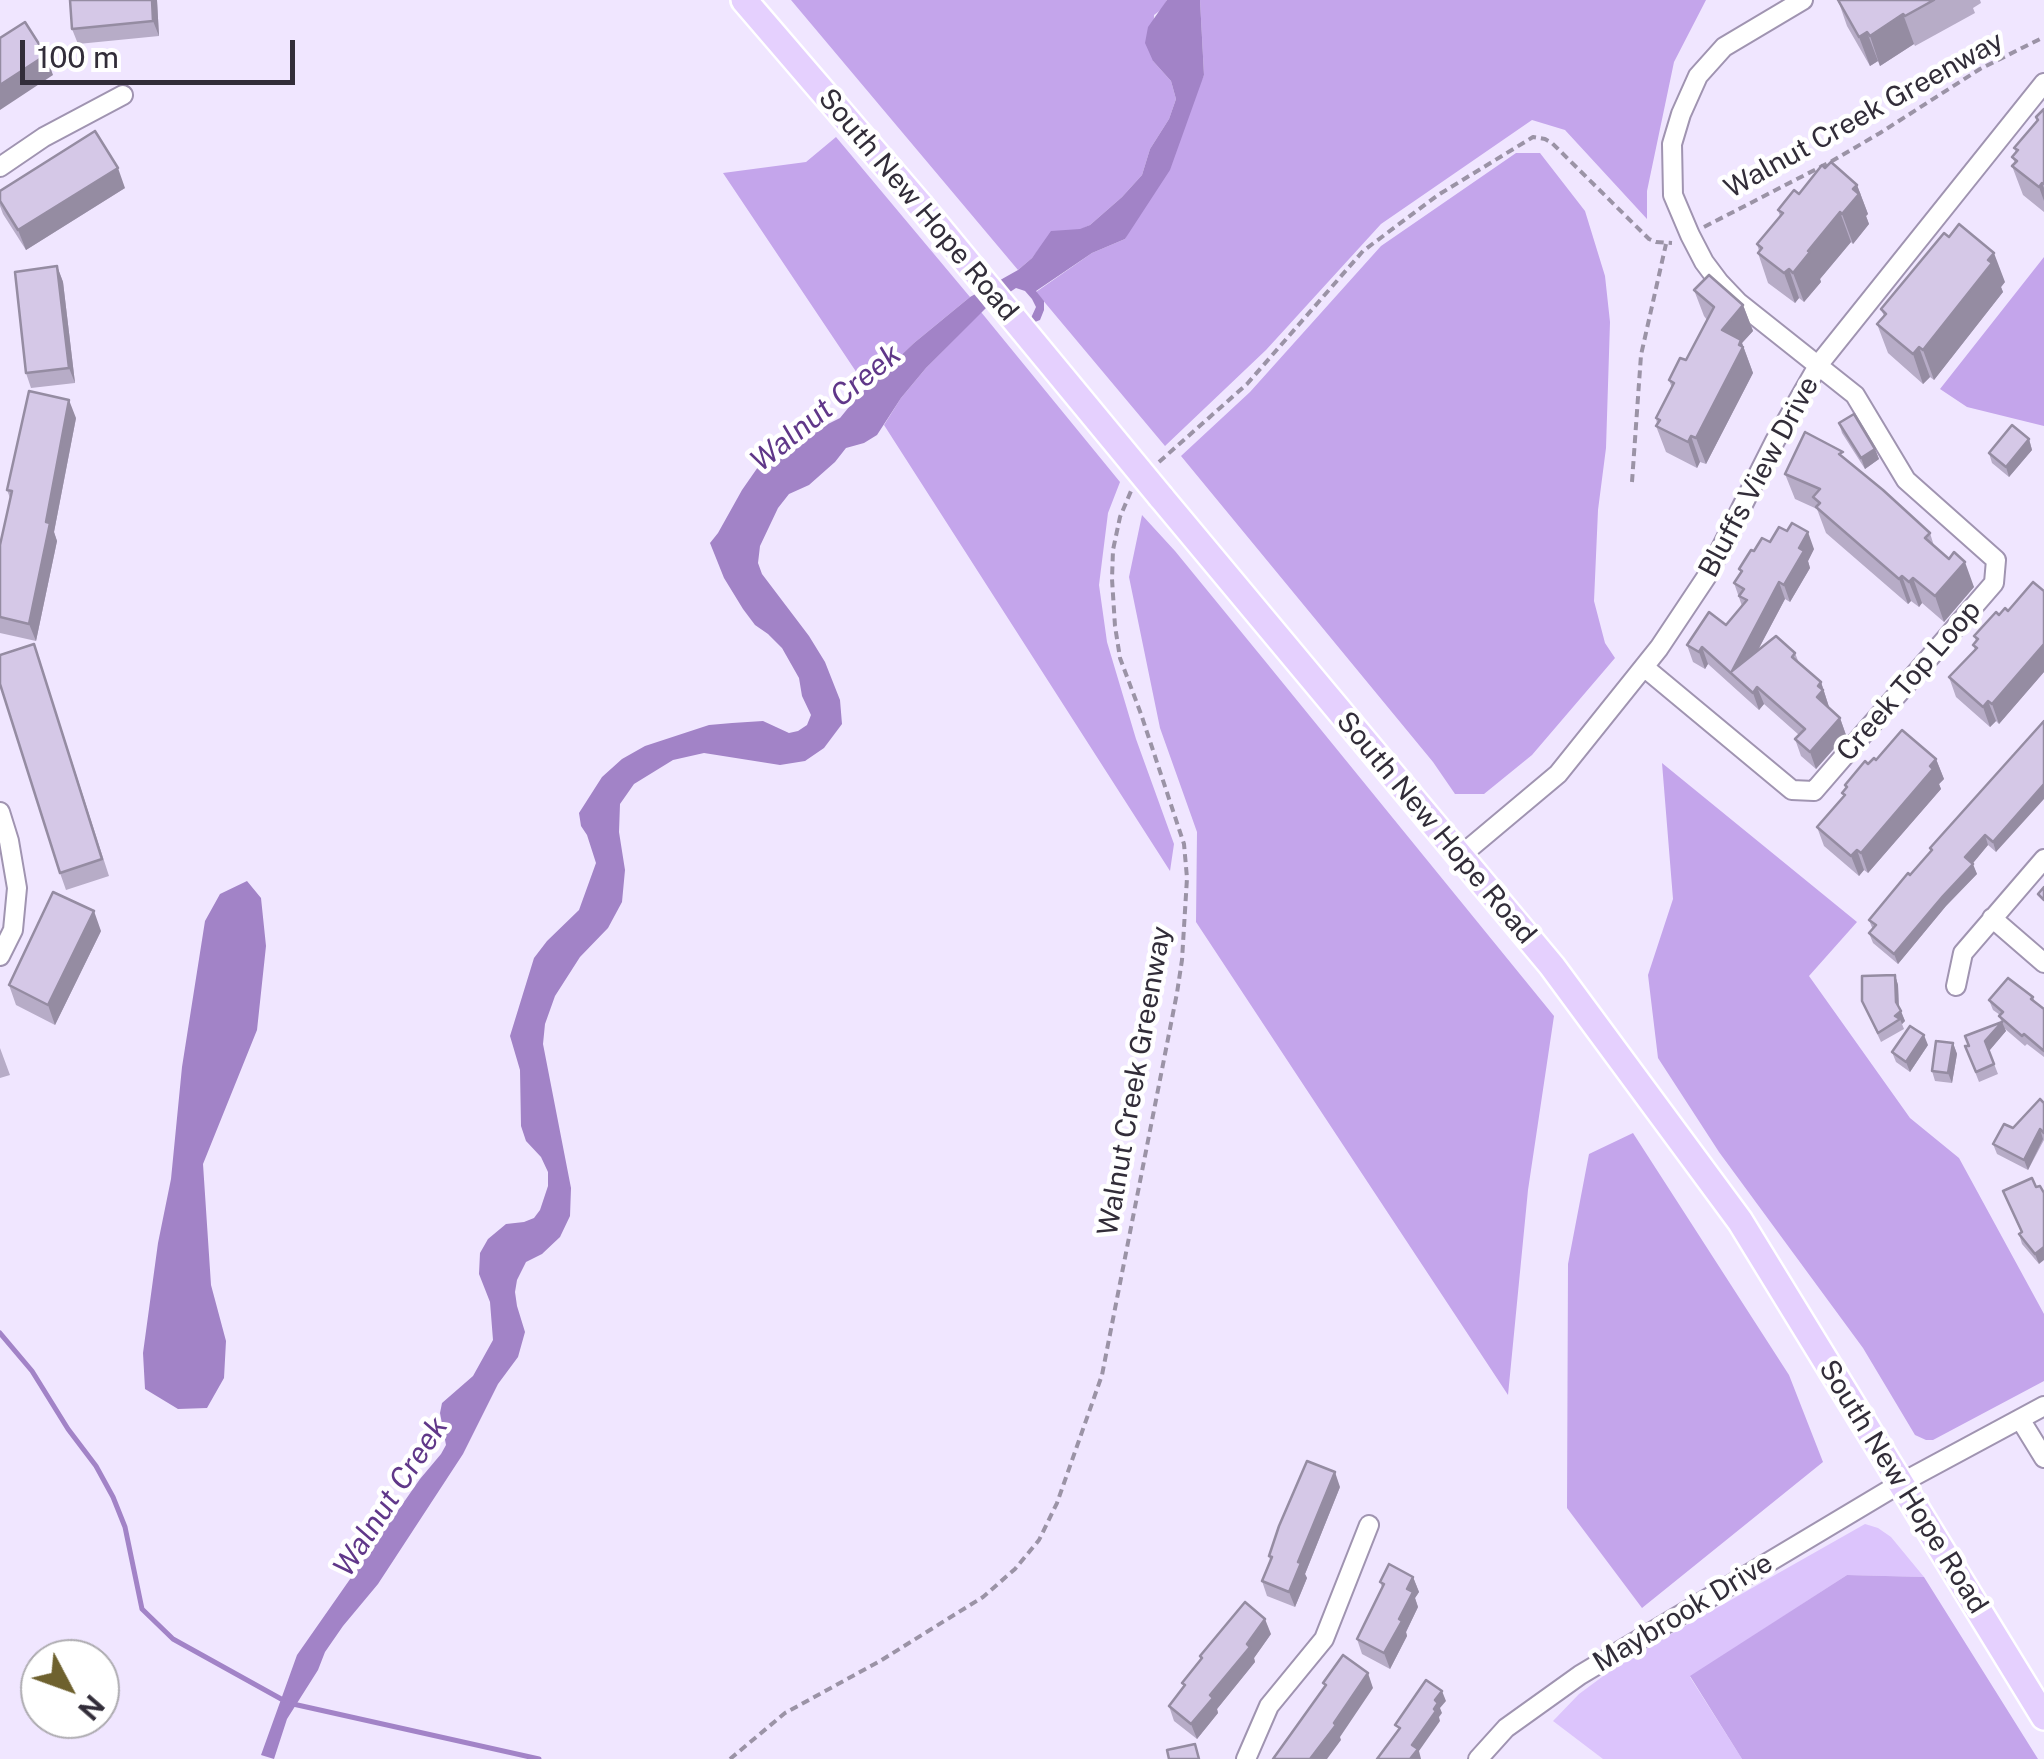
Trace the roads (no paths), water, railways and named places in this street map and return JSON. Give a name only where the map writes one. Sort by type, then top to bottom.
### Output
[{"type":"main road","name":"South New Hope Road","points":[[744,0],[920,205],[1552,966],[1740,1221],[2044,1717]]},
{"type":"street","points":[[1802,0],[1724,46],[1698,76],[1672,144],[1672,183],[1690,235],[1719,282],[1752,313],[1819,364]]},
{"type":"street","name":"Bluffs View Drive","points":[[1459,857],[1558,774],[1644,667],[1707,576],[1774,441],[1819,364],[2044,83]]},
{"type":"street","points":[[0,167],[44,136],[123,95]]},
{"type":"street","name":"Creek Top Loop","points":[[1644,667],[1792,790],[1814,791],[1994,583],[1996,560],[1906,480],[1856,395],[1819,364]]},
{"type":"street","points":[[0,812],[10,841],[17,888],[13,930],[0,956]]},
{"type":"street","points":[[1956,986],[1963,953],[2044,859]]},
{"type":"street","points":[[1992,918],[2044,963]]},
{"type":"street","name":"Maybrook Drive","points":[[1478,1759],[1506,1728],[1580,1675],[1901,1483],[2044,1406]]},
{"type":"street","points":[[2020,1420],[2044,1458]]},
{"type":"street","points":[[1246,1759],[1269,1706],[1324,1639],[1369,1525]]},
{"type":"waterway","points":[[0,1333],[32,1371],[113,1497],[125,1527],[142,1609],[173,1639],[283,1700]]},
{"type":"waterway","points":[[293,1704],[539,1759]]},
{"type":"water label","name":"Walnut Creek","points":[[826,408]]},
{"type":"water label","name":"Walnut Creek","points":[[391,1497]]}]
